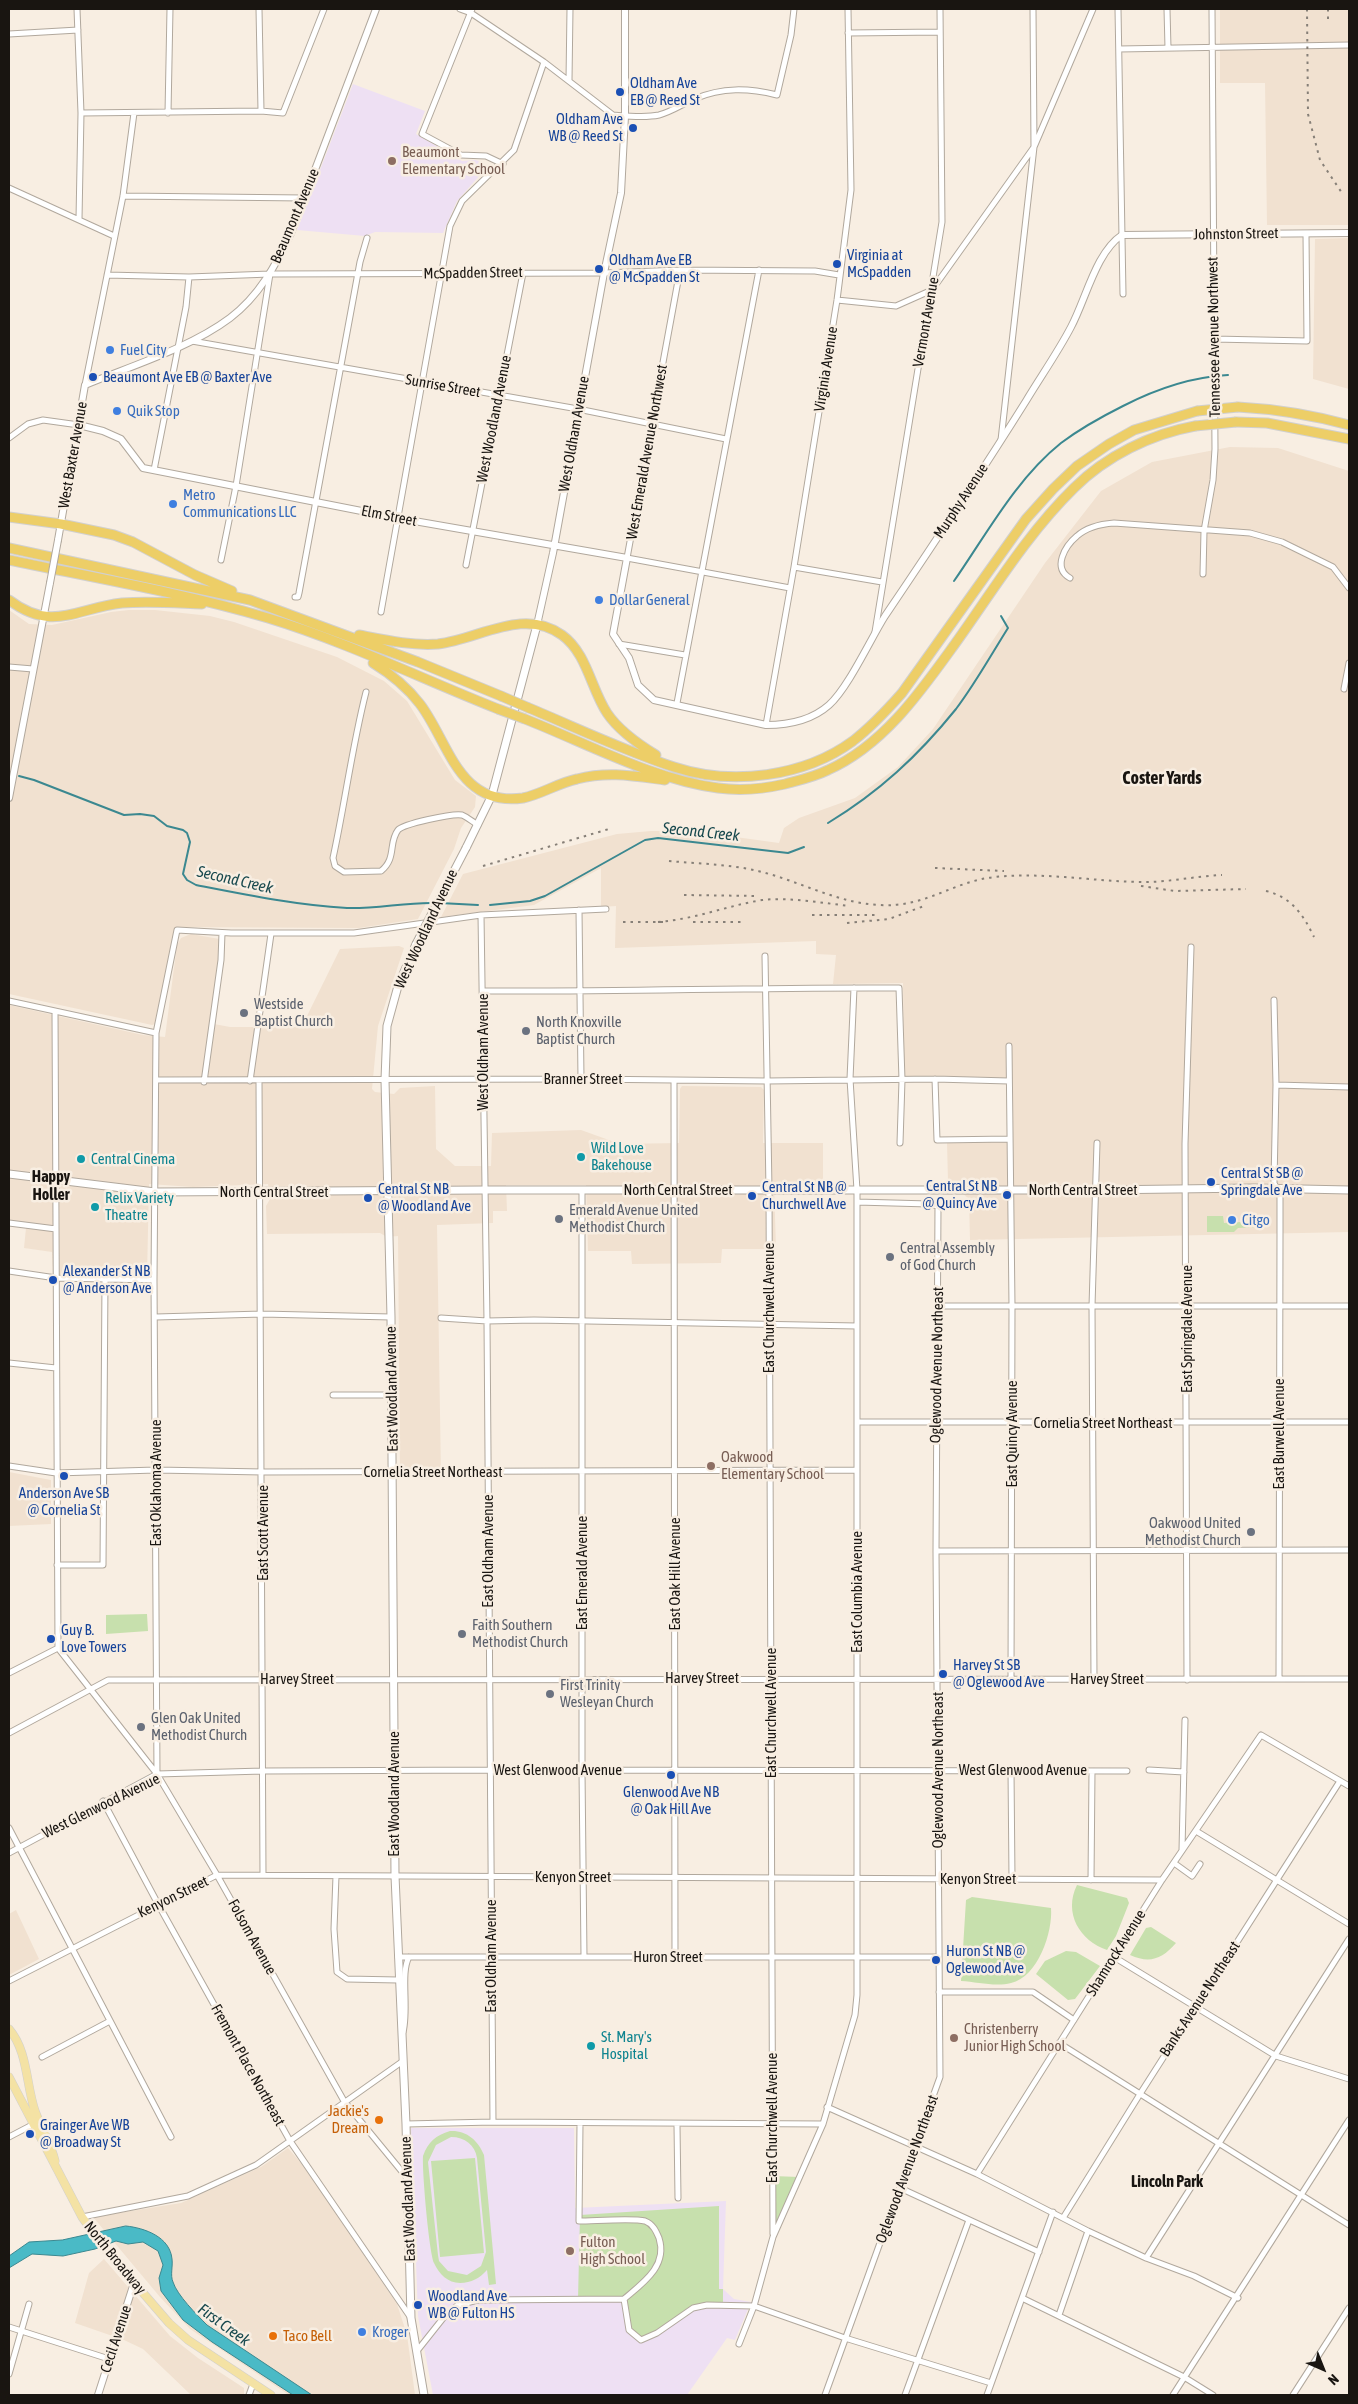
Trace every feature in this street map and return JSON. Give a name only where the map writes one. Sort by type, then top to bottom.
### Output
[{"type":"highway","points":[[9,518],[61,524],[114,534],[195,575],[250,600],[330,628],[675,767],[704,774],[739,776],[773,774],[820,760],[851,742],[868,728],[902,693],[1026,519],[1077,466],[1109,444],[1134,430],[1196,411],[1238,407],[1268,408],[1316,416],[1349,425]]},
{"type":"highway","points":[[350,648],[389,673],[407,689],[421,705],[454,765],[466,779],[492,795],[514,799],[523,798],[575,779],[598,774],[622,773],[687,782],[719,789],[744,790],[773,787],[830,770],[884,732],[918,694],[1051,513],[1075,487],[1108,461],[1143,442],[1165,433],[1195,426],[1236,422],[1267,423],[1349,439]]},
{"type":"highway","points":[[9,548],[250,600]]},
{"type":"highway","points":[[9,560],[220,605],[270,619],[350,648],[656,772],[687,782]]},
{"type":"highway","points":[[9,600],[43,617],[65,617],[111,604],[143,602],[220,605]]},
{"type":"highway","points":[[330,628],[389,642],[438,644],[513,624],[537,624],[562,635],[572,644],[581,657],[608,714],[623,731],[675,767]]},
{"type":"main road","name":"West Oldham Avenue","points":[[466,848],[492,795],[537,624]]},
{"type":"main road","name":"West Woodland Avenue","points":[[387,1192],[385,1080],[388,1026],[398,986],[416,944],[466,848]]},
{"type":"main road","name":"North Central Street","points":[[9,1174],[155,1192],[1254,1188],[1276,1190],[1349,1190]]},
{"type":"main road","name":"East Woodland Avenue","points":[[387,1192],[393,1472],[392,1679],[394,1876],[406,2124],[411,2318],[424,2395]]},
{"type":"main road","points":[[9,2029],[21,2052],[34,2109],[53,2150],[57,2171]]},
{"type":"main road","name":"North Broadway","points":[[9,2077],[32,2125],[82,2217],[134,2283],[169,2323],[188,2340],[271,2395]]},
{"type":"main road","points":[[28,2078],[32,2125]]},
{"type":"street","points":[[77,9],[81,113],[79,219]]},
{"type":"street","points":[[168,113],[170,9]]},
{"type":"street","points":[[259,9],[261,111]]},
{"type":"street","points":[[81,113],[261,111],[283,113],[324,9]]},
{"type":"street","name":"Beaumont Avenue","points":[[85,385],[214,329],[231,318],[244,306],[270,274],[291,233],[376,9]]},
{"type":"street","points":[[460,9],[471,11],[569,80],[613,115],[625,116],[660,115],[697,98],[722,90],[749,89],[778,95],[791,34],[794,9]]},
{"type":"street","points":[[569,80],[570,9]]},
{"type":"street","name":"West Oldham Avenue","points":[[537,624],[554,546],[578,409],[621,193],[625,116],[625,9]]},
{"type":"street","name":"Virginia Avenue","points":[[766,725],[794,567],[837,300],[852,190],[848,9]]},
{"type":"street","name":"Vermont Avenue","points":[[875,632],[942,222],[940,9]]},
{"type":"street","points":[[1001,440],[1034,147],[1033,9]]},
{"type":"street","points":[[837,300],[896,306],[932,290],[1034,147],[1093,9]]},
{"type":"street","points":[[1118,9],[1123,294]]},
{"type":"street","points":[[1167,9],[1168,48]]},
{"type":"street","name":"Tennessee Avenue Northwest","points":[[1203,574],[1204,531],[1214,472],[1216,384],[1214,339],[1212,9]]},
{"type":"street","points":[[471,11],[422,134],[461,155],[486,156],[503,164]]},
{"type":"street","points":[[9,34],[78,30]]},
{"type":"street","points":[[848,33],[940,32]]},
{"type":"street","points":[[1119,49],[1349,45]]},
{"type":"street","points":[[381,612],[420,382],[450,226],[462,201],[503,164],[514,150],[544,62]]},
{"type":"street","name":"West Baxter Avenue","points":[[9,798],[61,524],[85,385],[123,196],[134,113]]},
{"type":"street","points":[[9,188],[114,236]]},
{"type":"street","points":[[123,196],[304,198]]},
{"type":"street","points":[[1214,339],[1306,341],[1306,234]]},
{"type":"street","name":"Johnston Street","points":[[1122,235],[1349,234]]},
{"type":"street","name":"Murphy Avenue","points":[[613,634],[629,658],[638,685],[654,700],[677,703],[766,725],[798,723],[829,705],[841,691],[875,632],[1001,440],[1071,328],[1107,249],[1122,235]]},
{"type":"street","points":[[295,597],[298,598],[360,262],[367,238]]},
{"type":"street","name":"McSpadden Street","points":[[108,275],[189,277],[270,274],[604,273],[680,270],[759,270],[815,271],[839,275]]},
{"type":"street","name":"West Emerald Avenue Northwest","points":[[613,634],[680,270]]},
{"type":"street","points":[[677,703],[700,573],[759,270]]},
{"type":"street","name":"West Woodland Avenue","points":[[466,565],[523,273]]},
{"type":"street","points":[[220,560],[236,486],[270,274]]},
{"type":"street","points":[[154,470],[189,277]]},
{"type":"street","name":"Sunrise Street","points":[[190,341],[578,409],[726,439]]},
{"type":"street","name":"Elm Street","points":[[9,438],[28,424],[43,420],[79,426],[115,435],[126,443],[140,466],[154,470],[397,518],[790,588]]},
{"type":"street","points":[[1061,563],[1067,548],[1077,535],[1102,524],[1250,533],[1282,542],[1333,567],[1349,588]]},
{"type":"street","points":[[794,567],[882,582]]},
{"type":"street","points":[[618,644],[685,655]]},
{"type":"street","points":[[1344,689],[1349,663]]},
{"type":"street","points":[[9,667],[33,669]]},
{"type":"street","points":[[366,692],[354,741],[346,798],[333,858],[335,866],[344,872],[381,872],[392,859],[397,833],[404,825],[453,815],[462,815],[478,825]]},
{"type":"street","points":[[204,1082],[221,960],[222,933],[354,933],[481,914],[606,909]]},
{"type":"street","points":[[578,910],[581,1079]]},
{"type":"street","name":"West Oldham Avenue","points":[[481,914],[484,1190]]},
{"type":"street","name":"East Oklahoma Avenue","points":[[157,1774],[156,1317],[154,1280],[156,1033],[177,930],[222,933]]},
{"type":"street","points":[[250,1081],[271,934]]},
{"type":"street","name":"East Springdale Avenue","points":[[1187,1680],[1186,1075],[1191,947]]},
{"type":"street","name":"East Churchwell Avenue","points":[[765,956],[769,1190],[773,2237]]},
{"type":"street","name":"East Columbia Avenue","points":[[773,2237],[822,2124],[855,2015],[857,1995],[857,1190],[850,1079],[854,988]]},
{"type":"street","points":[[483,992],[898,988],[902,1080],[900,1143]]},
{"type":"street","name":"East Burwell Avenue","points":[[1274,1000],[1276,1085],[1274,1183],[1280,1195],[1279,1679]]},
{"type":"street","points":[[9,1001],[156,1033]]},
{"type":"street","points":[[9,1673],[58,1648],[55,1011]]},
{"type":"street","name":"East Quincy Avenue","points":[[1009,1046],[1012,1306],[1011,1679]]},
{"type":"street","name":"Branner Street","points":[[156,1080],[204,1082],[581,1079],[767,1081],[935,1079],[1009,1081]]},
{"type":"street","points":[[935,1079],[937,1140],[1010,1139]]},
{"type":"street","name":"East Oak Hill Avenue","points":[[674,1080],[675,1957]]},
{"type":"street","name":"East Scott Avenue","points":[[259,1081],[263,1472],[263,1875]]},
{"type":"street","points":[[1276,1085],[1349,1087]]},
{"type":"street","points":[[1094,1680],[1092,1306],[1097,1143]]},
{"type":"street","name":"East Oldham Avenue","points":[[484,1190],[487,1321],[492,2122]]},
{"type":"street","name":"East Emerald Avenue","points":[[582,1190],[582,1771],[584,1956]]},
{"type":"street","name":"Oglewood Avenue Northeast","points":[[825,2395],[940,2077],[936,1551],[938,1206],[930,1204],[857,1202]]},
{"type":"street","points":[[9,1224],[56,1229]]},
{"type":"street","points":[[9,1271],[56,1278],[154,1280]]},
{"type":"street","points":[[57,1565],[102,1565],[105,1280]]},
{"type":"street","points":[[937,1306],[1349,1306]]},
{"type":"street","points":[[156,1317],[262,1314],[391,1317]]},
{"type":"street","points":[[441,1318],[487,1321],[582,1320],[629,1323],[675,1322],[857,1326]]},
{"type":"street","points":[[9,1363],[56,1368]]},
{"type":"street","points":[[333,1395],[392,1396]]},
{"type":"street","name":"Cornelia Street Northeast","points":[[857,1422],[1349,1422]]},
{"type":"street","name":"Cornelia Street Northeast","points":[[9,1466],[56,1473],[156,1470],[487,1472],[857,1470]]},
{"type":"street","points":[[936,1551],[1349,1550]]},
{"type":"street","name":"Folsom Avenue","points":[[58,1648],[157,1774],[217,1875],[344,2101],[408,2180]]},
{"type":"street","name":"Harvey Street","points":[[9,1733],[108,1680],[771,1678],[1349,1680]]},
{"type":"street","points":[[1182,1850],[1185,1720]]},
{"type":"street","name":"Shamrock Avenue","points":[[977,2174],[1162,1880],[1262,1735],[1340,1781]]},
{"type":"street","name":"West Glenwood Avenue","points":[[9,1853],[103,1801],[157,1774],[394,1770],[1127,1771]]},
{"type":"street","points":[[1011,1770],[1012,1880]]},
{"type":"street","points":[[1149,1770],[1184,1772]]},
{"type":"street","points":[[1092,1771],[1092,1880]]},
{"type":"street","points":[[1340,1781],[1349,1786]]},
{"type":"street","name":"Banks Avenue Northeast","points":[[1064,2218],[1140,2094],[1340,1781]]},
{"type":"street","name":"Fremont Place Northeast","points":[[103,1801],[290,2141],[411,2318]]},
{"type":"street","points":[[9,1828],[171,2137]]},
{"type":"street","points":[[1196,1831],[1349,1924]]},
{"type":"street","points":[[1174,1863],[1192,1876],[1200,1864]]},
{"type":"street","name":"Kenyon Street","points":[[9,1980],[71,1947],[217,1875],[1162,1880]]},
{"type":"street","points":[[336,1876],[334,1929],[338,1972],[347,1979],[398,1980]]},
{"type":"street","points":[[1146,2258],[1349,1939]]},
{"type":"street","name":"Huron Street","points":[[398,1956],[938,1957]]},
{"type":"street","points":[[402,2037],[407,2018],[405,1966],[409,1957]]},
{"type":"street","points":[[1114,1957],[1276,2056],[1349,2079]]},
{"type":"street","points":[[939,1992],[1033,1992],[1074,2020]]},
{"type":"street","points":[[42,2057],[110,2021]]},
{"type":"street","points":[[1059,2043],[1219,2144],[1302,2193],[1349,2225]]},
{"type":"street","points":[[82,2217],[188,2196],[256,2165],[344,2101],[403,2062]]},
{"type":"street","points":[[827,2107],[915,2145],[977,2174],[1088,2231],[1146,2258],[1194,2276],[1238,2298]]},
{"type":"street","points":[[1173,2395],[1238,2298],[1349,2120]]},
{"type":"street","points":[[406,2124],[492,2122],[677,2125],[822,2124]]},
{"type":"street","points":[[417,2352],[444,2317],[458,2305],[478,2300],[624,2299],[647,2279],[659,2264],[662,2249],[656,2229],[645,2221],[580,2221],[580,2124]]},
{"type":"street","points":[[9,2137],[32,2125]]},
{"type":"street","points":[[677,2125],[678,2198]]},
{"type":"street","points":[[900,2188],[1039,2252]]},
{"type":"street","points":[[987,2395],[1053,2212]]},
{"type":"street","points":[[905,2395],[969,2220]]},
{"type":"street","points":[[1058,2316],[1088,2231]]},
{"type":"street","points":[[739,2344],[754,2306],[773,2237]]},
{"type":"street","name":"Cecil Avenue","points":[[98,2395],[134,2283]]},
{"type":"street","points":[[1022,2298],[1184,2377],[1213,2395]]},
{"type":"street","points":[[624,2299],[629,2330],[641,2340],[657,2333],[693,2308],[707,2306],[754,2306],[846,2338],[991,2383]]},
{"type":"street","points":[[9,2374],[29,2304]]},
{"type":"street","points":[[1293,2395],[1349,2308]]},
{"type":"street","points":[[9,2327],[109,2359]]},
{"type":"street","points":[[249,2395],[253,2384]]},
{"type":"shaded area","points":[[1220,9],[1349,9],[1349,225],[1267,225],[1265,83],[1220,83]]},
{"type":"shaded area","name":"Beaumont Elementary School","points":[[353,84],[425,111],[416,134],[462,161],[475,160],[482,162],[484,167],[481,174],[457,201],[443,233],[375,232],[365,236],[297,230]]},
{"type":"shaded area","points":[[1349,238],[1349,389],[1313,379],[1315,239]]},
{"type":"shaded area","name":"Coster Yards","points":[[1230,447],[1278,448],[1349,471],[1349,1232],[970,1240],[969,1199],[948,1181],[947,1143],[1012,1141],[1011,1080],[904,1079],[903,983],[833,984],[836,955],[816,954],[816,941],[615,948],[616,906],[601,907],[601,868],[534,905],[441,917],[463,874],[617,834],[651,831],[692,831],[779,843],[784,828],[799,818],[855,798],[898,767],[933,729],[1045,563],[1101,491],[1152,462]]},
{"type":"shaded area","points":[[9,610],[29,624],[52,625],[129,610],[155,610],[210,616],[234,622],[337,657],[384,681],[407,701],[455,780],[476,796],[475,807],[461,828],[454,849],[418,919],[359,928],[175,927],[155,1024],[152,1025],[9,994]]},
{"type":"shaded area","points":[[191,934],[225,940],[224,960],[214,1024],[230,1027],[298,1027],[307,1016],[340,949],[399,946],[404,948],[378,1026],[372,1089],[375,1092],[394,1094],[400,1088],[435,1086],[436,1149],[455,1166],[491,1166],[492,1133],[581,1130],[620,1144],[679,1143],[680,1089],[682,1086],[761,1087],[764,1090],[763,1143],[823,1143],[823,1184],[774,1184],[776,1249],[722,1249],[721,1263],[632,1264],[631,1251],[588,1251],[586,1185],[506,1185],[507,1211],[493,1211],[493,1223],[437,1225],[441,1476],[400,1476],[398,1236],[387,1237],[380,1233],[267,1234],[266,1206],[270,1199],[268,1184],[193,1187],[149,1184],[147,1276],[64,1275],[53,1273],[52,1252],[24,1248],[26,1228],[9,1226],[9,1005],[143,1035],[165,1037],[177,945],[181,938]]},
{"type":"shaded area","points":[[9,1472],[51,1480],[51,1524],[9,1526]]},
{"type":"shaded area","points":[[16,1910],[39,1959],[9,1975],[9,1914]]},
{"type":"shaded area","name":"Fulton High School","points":[[411,2128],[574,2128],[575,2208],[726,2201],[723,2289],[734,2299],[751,2302],[735,2340],[727,2338],[687,2395],[433,2395],[418,2316]]},
{"type":"shaded area","points":[[288,2148],[307,2170],[397,2304],[407,2335],[415,2395],[289,2395],[190,2329],[160,2297],[93,2217],[181,2203],[261,2167]]},
{"type":"shaded area","points":[[104,2259],[170,2336],[198,2358],[244,2388],[244,2395],[191,2395],[143,2349],[124,2340],[75,2323],[89,2273]]},
{"type":"green space","points":[[1207,1216],[1223,1216],[1224,1223],[1258,1221],[1259,1231],[1258,1227],[1238,1228],[1234,1232],[1207,1232]]},
{"type":"green space","points":[[147,1614],[148,1631],[106,1634],[106,1615]]},
{"type":"green space","points":[[1077,1885],[1127,1898],[1129,1903],[1116,1936],[1107,1950],[1089,1940],[1077,1925],[1072,1906],[1073,1895]]},
{"type":"green space","points":[[972,1897],[1051,1908],[1049,1929],[1042,1952],[1029,1972],[1021,1979],[999,1985],[961,1981],[966,1900]]},
{"type":"green space","points":[[1151,1927],[1176,1943],[1166,1953],[1155,1958],[1144,1959],[1130,1955],[1146,1928]]},
{"type":"green space","points":[[1066,1951],[1076,1952],[1100,1966],[1075,1999],[1068,2000],[1036,1974],[1045,1961]]},
{"type":"green space","points":[[456,2131],[466,2134],[475,2141],[484,2155],[496,2284],[489,2285],[487,2270],[472,2281],[456,2283],[448,2280],[441,2274],[434,2263],[426,2211],[423,2156],[430,2143],[445,2133]],"holes":[[[451,2137],[465,2140],[476,2153],[486,2252],[481,2266],[467,2275],[448,2271],[439,2261],[428,2162],[436,2145]]]},
{"type":"green space","points":[[475,2158],[484,2253],[440,2257],[431,2161]]},
{"type":"green space","points":[[773,2176],[799,2177],[773,2237]]},
{"type":"green space","points":[[719,2206],[719,2289],[723,2289],[723,2306],[693,2308],[673,2323],[641,2340],[629,2330],[624,2299],[578,2299],[580,2215]]},
{"type":"water","name":"First Creek","points":[[126,2226],[141,2229],[155,2235],[167,2245],[172,2259],[172,2277],[175,2287],[188,2305],[207,2325],[312,2395],[293,2395],[212,2342],[183,2320],[161,2291],[159,2278],[163,2265],[158,2251],[143,2242],[128,2244],[116,2241],[95,2249],[63,2256],[32,2254],[9,2268],[9,2256],[29,2242],[62,2240]]},
{"type":"waterway","points":[[954,581],[1016,490],[1045,457],[1061,443],[1099,419],[1148,394],[1187,381],[1228,375]]},
{"type":"waterway","name":"Second Creek","points":[[828,823],[881,786],[912,758],[942,726],[976,680],[1008,628],[1001,616]]},
{"type":"waterway","name":"Second Creek","points":[[19,776],[124,815],[140,814],[154,816],[167,826],[183,830],[187,833],[190,842],[183,874],[187,880],[196,885],[328,907],[369,908],[435,903]]},
{"type":"waterway","name":"Second Creek","points":[[490,905],[530,901],[545,896],[645,840],[658,838],[788,853],[804,847]]},
{"type":"waterway","name":"Second Creek","points":[[440,903],[478,905]]},
{"type":"railway","points":[[1307,9],[1308,114],[1320,160],[1342,193]]},
{"type":"railway","points":[[1328,9],[1328,21]]},
{"type":"railway","points":[[483,866],[609,829]]},
{"type":"railway","points":[[669,861],[751,869],[777,876],[820,892],[849,900],[879,905],[896,905],[925,899],[966,883],[995,877],[1067,877],[1149,882],[1222,875]]},
{"type":"railway","points":[[935,868],[1004,871]]},
{"type":"railway","points":[[1141,886],[1175,891],[1246,889]]},
{"type":"railway","points":[[1266,891],[1289,902],[1301,914],[1314,937]]},
{"type":"railway","points":[[684,895],[758,896]]},
{"type":"railway","points":[[658,922],[773,899],[850,906]]},
{"type":"railway","points":[[847,923],[889,919],[924,906]]},
{"type":"railway","points":[[812,915],[878,915]]},
{"type":"railway","points":[[623,922],[663,922]]},
{"type":"railway","points":[[693,922],[742,922]]},
{"type":"place","name":"Oldham Ave EB @ Reed St","points":[[620,92]]},
{"type":"place","name":"Oldham Ave WB @ Reed St","points":[[633,128]]},
{"type":"place","name":"Beaumont Elementary School","points":[[392,161]]},
{"type":"place","name":"Virginia at McSpadden","points":[[837,264]]},
{"type":"place","name":"Oldham Ave EB @ McSpadden St","points":[[599,269]]},
{"type":"place","name":"Fuel City","points":[[110,350]]},
{"type":"place","name":"Beaumont Ave EB @ Baxter Ave","points":[[93,377]]},
{"type":"place","name":"Quik Stop","points":[[117,411]]},
{"type":"place","name":"Metro Communications LLC","points":[[173,504]]},
{"type":"place","name":"Dollar General","points":[[599,600]]},
{"type":"place","name":"Westside Baptist Church","points":[[244,1013]]},
{"type":"place","name":"North Knoxville Baptist Church","points":[[526,1031]]},
{"type":"place","name":"Wild Love Bakehouse","points":[[581,1157]]},
{"type":"place","name":"Central Cinema","points":[[81,1159]]},
{"type":"place","name":"Central St SB @ Springdale Ave","points":[[1211,1182]]},
{"type":"place","name":"Central St NB @ Quincy Ave","points":[[1007,1195]]},
{"type":"place","name":"Central St NB @ Churchwell Ave","points":[[752,1196]]},
{"type":"place","name":"Central St NB @ Woodland Ave","points":[[368,1198]]},
{"type":"place","name":"Relix Variety Theatre","points":[[95,1207]]},
{"type":"place","name":"Emerald Avenue United Methodist Church","points":[[559,1219]]},
{"type":"place","name":"Citgo","points":[[1232,1220]]},
{"type":"place","name":"Central Assembly of God Church","points":[[890,1257]]},
{"type":"place","name":"Alexander St NB @ Anderson Ave","points":[[53,1280]]},
{"type":"place","name":"Oakwood Elementary School","points":[[711,1466]]},
{"type":"place","name":"Anderson Ave SB @ Cornelia St","points":[[64,1476]]},
{"type":"place","name":"Oakwood United Methodist Church","points":[[1251,1532]]},
{"type":"place","name":"Faith Southern Methodist Church","points":[[462,1634]]},
{"type":"place","name":"Guy B. Love Towers","points":[[51,1639]]},
{"type":"place","name":"Harvey St SB @ Oglewood Ave","points":[[943,1674]]},
{"type":"place","name":"First Trinity Wesleyan Church","points":[[550,1694]]},
{"type":"place","name":"Glen Oak United Methodist Church","points":[[141,1727]]},
{"type":"place","name":"Glenwood Ave NB @ Oak Hill Ave","points":[[671,1775]]},
{"type":"place","name":"Huron St NB @ Oglewood Ave","points":[[936,1960]]},
{"type":"place","name":"Christenberry Junior High School","points":[[954,2038]]},
{"type":"place","name":"St. Mary's Hospital","points":[[591,2046]]},
{"type":"place","name":"Jackie's Dream","points":[[379,2120]]},
{"type":"place","name":"Grainger Ave WB @ Broadway St","points":[[30,2134]]},
{"type":"place","name":"Fulton High School","points":[[570,2251]]},
{"type":"place","name":"Woodland Ave WB @ Fulton HS","points":[[418,2305]]},
{"type":"place","name":"Kroger","points":[[362,2332]]},
{"type":"place","name":"Taco Bell","points":[[273,2336]]},
{"type":"district","name":"Coster Yards","points":[[1162,778]]},
{"type":"district","name":"Happy Holler","points":[[51,1186]]},
{"type":"district","name":"Lincoln Park","points":[[1167,2182]]}]
